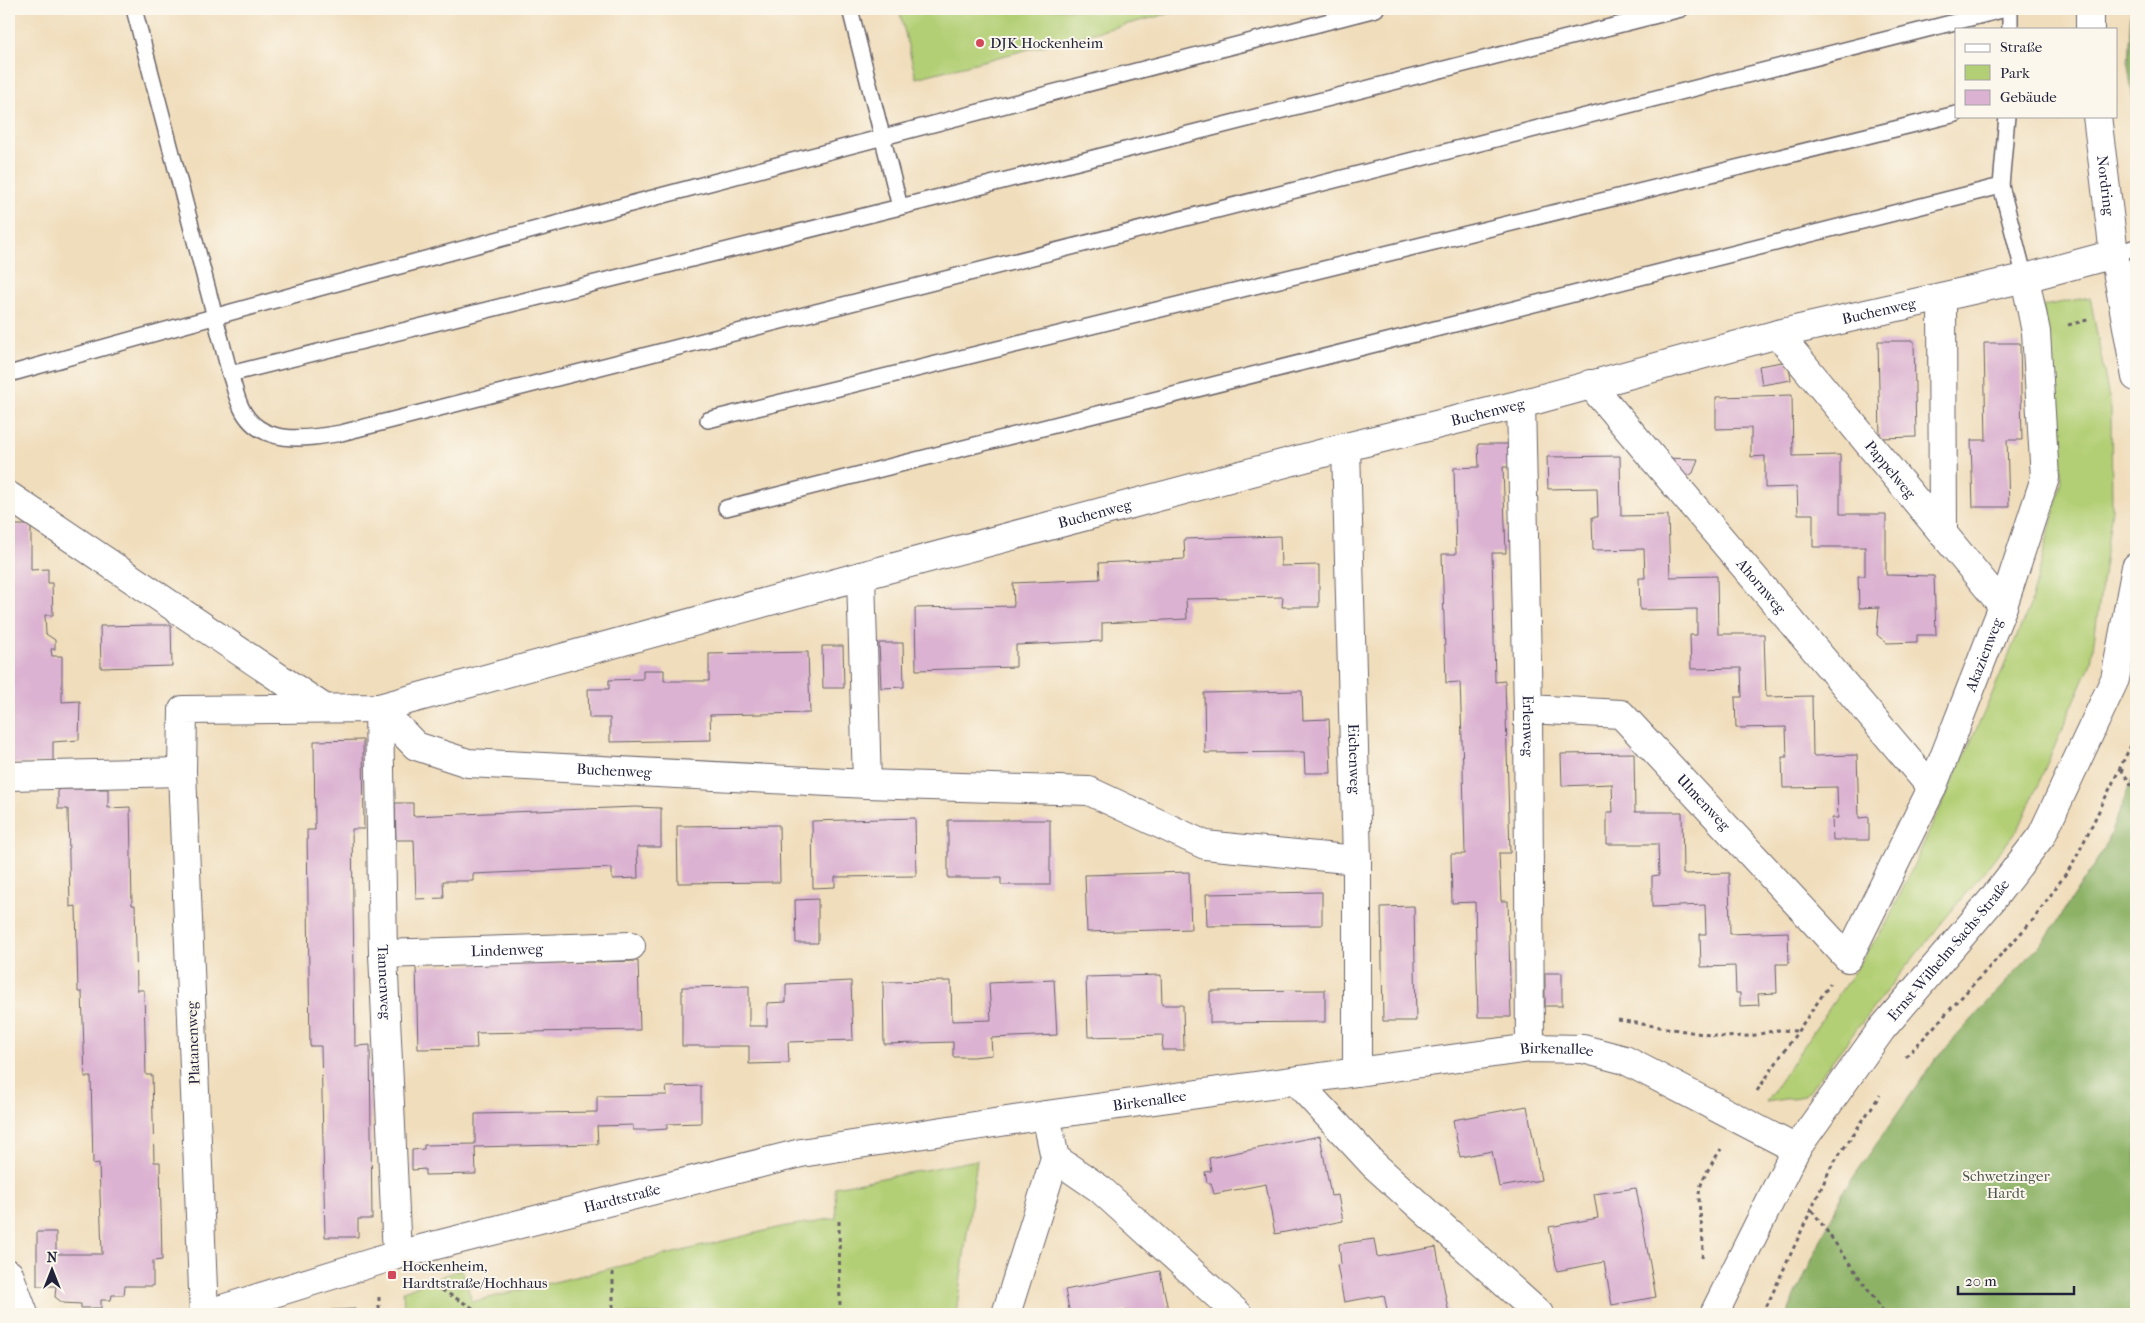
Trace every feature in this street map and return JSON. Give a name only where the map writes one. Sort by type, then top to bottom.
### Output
[{"type":"street","points":[[2090,9],[2090,28]]},
{"type":"street","name":"Nordring","points":[[2097,118],[2125,250]]},
{"type":"street","points":[[2125,250],[2124,310],[2136,377]]},
{"type":"street","name":"Buchenweg","points":[[182,772],[182,710],[379,708],[861,576],[1346,447],[1521,404],[1778,334],[2025,278],[2125,250]]},
{"type":"street","name":"Akazienweg","points":[[1848,958],[1932,788],[2003,606],[2045,478],[2036,332],[2025,278]]},
{"type":"street","points":[[1942,297],[1943,534]]},
{"type":"street","name":"Pappelweg","points":[[1778,334],[2003,606]]},
{"type":"street","name":"Ahornweg","points":[[1590,384],[1932,788]]},
{"type":"street","name":"Erlenweg","points":[[1521,404],[1528,709],[1530,1048]]},
{"type":"street","name":"Eichenweg","points":[[1346,447],[1358,860],[1358,1072]]},
{"type":"street","points":[[9,496],[324,708]]},
{"type":"street","name":"Ernst-Wilhelm-Sachs-Straße","points":[[1714,1314],[1796,1149],[1881,1030],[1991,901],[2042,835],[2115,679],[2136,568]]},
{"type":"street","points":[[861,576],[867,784]]},
{"type":"street","name":"Buchenweg","points":[[379,708],[416,746],[468,763],[867,784],[1089,791],[1205,845],[1358,860]]},
{"type":"street","name":"Tannenweg","points":[[379,708],[383,954],[392,1256]]},
{"type":"street","name":"Ulmenweg","points":[[1528,709],[1621,714],[1848,958]]},
{"type":"street","points":[[9,776],[182,772]]},
{"type":"street","name":"Platanenweg","points":[[182,772],[205,1314]]},
{"type":"street","name":"Lindenweg","points":[[383,954],[631,946]]},
{"type":"street","name":"Birkenallee","points":[[1046,1114],[1530,1048],[1584,1050],[1625,1060],[1796,1149]]},
{"type":"street","points":[[1296,1081],[1373,1164],[1539,1314]]},
{"type":"street","points":[[1006,1314],[1055,1158],[1046,1114]]},
{"type":"street","name":"Hardtstraße","points":[[205,1314],[392,1256],[801,1152],[1046,1114]]},
{"type":"street","points":[[1055,1158],[1100,1189],[1238,1314]]},
{"type":"street","points":[[9,1274],[24,1314]]},
{"type":"lane","points":[[134,9],[230,374],[242,409],[256,427],[282,438],[309,438],[341,433],[2006,9]]},
{"type":"lane","points":[[850,9],[900,207]]},
{"type":"lane","points":[[9,374],[215,316],[883,136],[1376,9]]},
{"type":"lane","points":[[230,374],[900,207],[1680,9]]},
{"type":"lane","points":[[2010,9],[2010,28]]},
{"type":"lane","points":[[708,420],[1955,114]]},
{"type":"lane","points":[[2007,118],[2001,186],[2025,278]]},
{"type":"lane","points":[[726,508],[2001,186]]},
{"type":"path","points":[[2036,332],[2124,310]]},
{"type":"path","points":[[2121,769],[2136,792]]},
{"type":"path","points":[[1702,1259],[1702,1223],[1699,1194],[1708,1170],[1848,958]]},
{"type":"path","points":[[1617,1020],[1722,1037],[1751,1036],[1778,1030],[1798,1031]]},
{"type":"path","points":[[1763,1314],[1831,1167]]},
{"type":"path","points":[[1812,1209],[1885,1314]]},
{"type":"path","points":[[839,1221],[840,1314]]},
{"type":"path","points":[[392,1256],[483,1314]]},
{"type":"path","points":[[613,1272],[613,1314]]},
{"type":"green space","name":"DJK Hockenheim","points":[[899,9],[1187,9],[916,78]]},
{"type":"green space","points":[[2131,9],[2136,9],[2136,126],[2128,64]]},
{"type":"green space","points":[[2090,297],[2111,409],[2112,509],[2091,663],[2019,828],[1887,990],[1805,1096],[1766,1102],[1887,923],[1983,715],[2031,603],[2062,480],[2043,306]]},
{"type":"green space","name":"Schwetzinger Hardt","points":[[2136,770],[2136,1314],[1787,1314],[1843,1192],[1935,1060],[2046,938],[2104,849]]},
{"type":"green space","points":[[977,1160],[956,1314],[404,1314],[403,1291],[462,1269],[472,1302],[781,1227],[836,1218],[835,1187]]},
{"type":"building","points":[[1878,341],[1914,341],[1916,437],[1880,438]]},
{"type":"building","points":[[1984,343],[2020,343],[2022,440],[2007,440],[2009,507],[1973,507],[1971,440],[1986,440]]},
{"type":"building","points":[[1788,361],[1791,380],[1762,385],[1759,366]]},
{"type":"building","points":[[1792,395],[1793,456],[1840,455],[1840,514],[1886,514],[1886,575],[1934,576],[1936,635],[1917,635],[1917,642],[1887,643],[1877,635],[1879,607],[1859,608],[1858,576],[1865,576],[1865,547],[1813,547],[1813,514],[1798,514],[1797,487],[1765,488],[1765,456],[1751,457],[1751,428],[1716,429],[1716,397]]},
{"type":"building","points":[[1478,444],[1511,444],[1512,467],[1503,467],[1506,553],[1492,553],[1495,682],[1505,681],[1510,853],[1499,853],[1501,901],[1508,901],[1511,1017],[1478,1017],[1475,902],[1452,903],[1451,854],[1465,854],[1463,768],[1460,682],[1446,683],[1442,554],[1456,554],[1454,468],[1479,467]]},
{"type":"building","points":[[1620,456],[1621,516],[1668,515],[1670,577],[1717,576],[1718,634],[1764,634],[1766,697],[1812,696],[1813,756],[1857,755],[1859,818],[1869,817],[1869,840],[1833,840],[1832,818],[1838,818],[1837,787],[1783,788],[1782,757],[1787,757],[1786,727],[1736,728],[1735,697],[1742,697],[1741,668],[1691,669],[1690,635],[1697,635],[1697,609],[1640,610],[1639,578],[1645,578],[1644,549],[1593,550],[1592,517],[1598,517],[1597,488],[1548,489],[1547,457]]},
{"type":"building","points":[[1665,458],[1698,459],[1693,473],[1682,480]]},
{"type":"building","points":[[9,525],[31,525],[31,570],[48,569],[48,583],[52,583],[53,615],[45,615],[46,634],[55,640],[55,649],[51,649],[52,656],[62,656],[62,702],[80,701],[79,740],[53,742],[53,762],[9,764]]},
{"type":"building","points":[[1280,536],[1281,566],[1319,565],[1319,607],[1282,607],[1283,597],[1186,599],[1187,619],[1102,623],[1102,641],[1016,645],[1016,667],[916,670],[915,608],[1014,606],[1013,583],[1100,579],[1099,563],[1185,559],[1184,539]]},
{"type":"building","points":[[171,625],[172,666],[101,668],[100,626]]},
{"type":"building","points":[[879,643],[903,643],[904,687],[881,688]]},
{"type":"building","points":[[822,646],[843,646],[844,688],[823,688]]},
{"type":"building","points":[[808,652],[810,713],[710,715],[711,740],[610,742],[610,718],[589,718],[588,689],[609,689],[609,680],[643,679],[643,670],[664,670],[664,681],[709,681],[709,654]]},
{"type":"building","points":[[1302,691],[1303,720],[1329,719],[1331,773],[1305,773],[1304,752],[1205,753],[1204,693]]},
{"type":"building","points":[[363,740],[364,829],[352,829],[355,1046],[370,1045],[372,1219],[358,1219],[358,1237],[325,1237],[321,1046],[310,1046],[307,830],[315,830],[314,741]]},
{"type":"building","points":[[1634,753],[1635,812],[1682,812],[1683,874],[1729,873],[1730,934],[1788,932],[1789,964],[1776,964],[1777,993],[1758,994],[1759,1005],[1740,1006],[1740,993],[1736,993],[1735,966],[1701,967],[1700,934],[1706,934],[1705,905],[1652,907],[1652,876],[1659,875],[1658,844],[1607,844],[1607,812],[1613,812],[1612,784],[1562,786],[1561,754]]},
{"type":"building","points":[[58,789],[108,789],[108,808],[130,807],[132,905],[135,905],[137,990],[144,990],[146,1075],[152,1075],[154,1162],[160,1162],[162,1260],[153,1261],[153,1286],[125,1286],[124,1295],[112,1295],[111,1300],[101,1300],[101,1308],[81,1308],[81,1304],[63,1303],[55,1297],[56,1286],[37,1286],[37,1232],[56,1232],[56,1254],[102,1254],[99,1163],[93,1164],[91,1077],[85,1077],[82,992],[78,992],[76,906],[70,907],[68,809],[58,809]]},
{"type":"building","points":[[395,803],[413,803],[413,816],[635,807],[661,808],[661,847],[637,847],[638,878],[612,879],[612,868],[473,874],[473,881],[443,881],[444,898],[416,899],[414,840],[396,840]]},
{"type":"building","points":[[915,818],[916,876],[835,877],[835,887],[813,888],[812,821]]},
{"type":"building","points":[[948,820],[1050,820],[1050,885],[1001,885],[1001,878],[948,878]]},
{"type":"building","points":[[779,825],[780,882],[678,883],[677,826]]},
{"type":"building","points":[[1189,872],[1191,929],[1087,932],[1085,875]]},
{"type":"building","points":[[1322,892],[1322,925],[1207,926],[1206,894]]},
{"type":"building","points":[[818,899],[818,943],[796,943],[795,900]]},
{"type":"building","points":[[1414,906],[1416,1021],[1383,1021],[1381,907]]},
{"type":"building","points":[[638,961],[640,1030],[476,1033],[477,1048],[418,1049],[416,966]]},
{"type":"building","points":[[1545,973],[1562,973],[1562,1006],[1545,1006]]},
{"type":"building","points":[[1161,975],[1162,1005],[1183,1005],[1184,1050],[1162,1050],[1163,1035],[1088,1037],[1086,977]]},
{"type":"building","points":[[1054,980],[1057,1035],[991,1038],[992,1055],[973,1057],[953,1057],[953,1042],[884,1044],[883,982],[951,981],[952,1021],[991,1020],[989,983]]},
{"type":"building","points":[[851,981],[853,1040],[788,1042],[789,1063],[749,1064],[749,1046],[682,1046],[682,987],[749,986],[749,1026],[767,1026],[767,1003],[786,1002],[786,984]]},
{"type":"building","points":[[1325,990],[1325,1022],[1210,1023],[1210,991]]},
{"type":"building","points":[[701,1086],[701,1123],[667,1124],[667,1129],[651,1130],[633,1130],[633,1125],[597,1126],[598,1144],[475,1147],[476,1174],[425,1175],[425,1169],[412,1170],[412,1150],[424,1149],[424,1145],[475,1144],[475,1114],[597,1112],[597,1096],[667,1095],[666,1087]]},
{"type":"building","points":[[1527,1106],[1541,1180],[1499,1187],[1492,1151],[1460,1157],[1453,1120]]},
{"type":"building","points":[[1320,1136],[1331,1196],[1338,1195],[1343,1221],[1275,1234],[1266,1184],[1214,1194],[1211,1183],[1207,1183],[1205,1172],[1211,1171],[1209,1158]]},
{"type":"building","points":[[1636,1188],[1656,1297],[1612,1305],[1604,1262],[1557,1271],[1549,1227],[1598,1218],[1594,1194]]},
{"type":"building","points":[[1374,1239],[1377,1257],[1436,1247],[1449,1314],[1388,1314],[1384,1295],[1344,1302],[1337,1265],[1341,1264],[1339,1244]]},
{"type":"building","points":[[1160,1271],[1169,1314],[1128,1314],[1127,1311],[1111,1314],[1070,1314],[1065,1290]]},
{"type":"building","points":[[355,1309],[355,1314],[331,1314],[331,1310]]},
{"type":"place","name":"DJK Hockenheim","points":[[980,43]]},
{"type":"place","name":"Hockenheim, Hardtstraße/Hochhaus","points":[[392,1275]]}]
